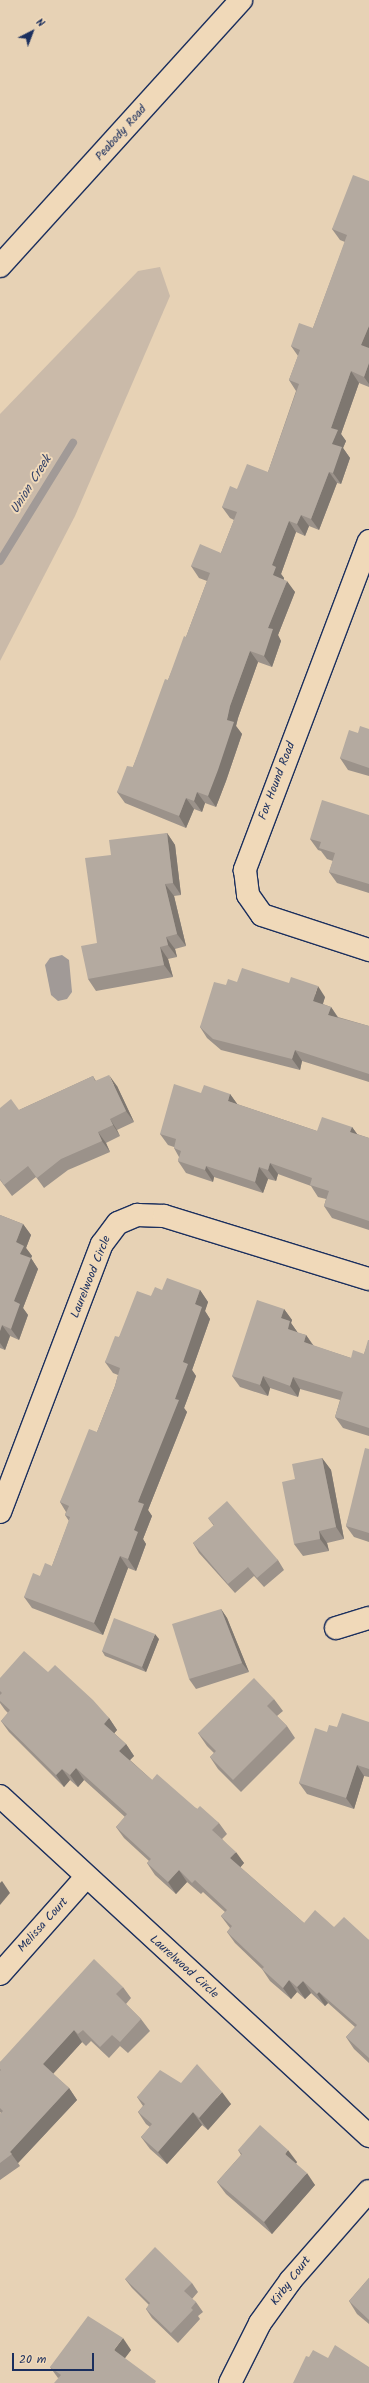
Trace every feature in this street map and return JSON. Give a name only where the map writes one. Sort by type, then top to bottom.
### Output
[{"type":"street","name":"Peabody Road","points":[[0,266],[241,0]]},
{"type":"street","name":"Fox Hound Road","points":[[369,541],[245,870],[248,895],[262,915],[369,950]]},
{"type":"street","name":"Laurelwood Circle","points":[[0,1512],[102,1244],[118,1223],[137,1215],[164,1216],[369,1279]]},
{"type":"street","points":[[336,1628],[369,1618]]},
{"type":"street","name":"Laurelwood Circle","points":[[0,1796],[86,1877],[369,2136]]},
{"type":"street","name":"Melissa Court","points":[[0,1974],[86,1877]]},
{"type":"street","name":"Kirby Court","points":[[230,2383],[260,2323],[291,2280],[369,2191]]},
{"type":"shaded area","points":[[160,267],[170,296],[75,516],[0,661],[0,414],[138,271]]},
{"type":"shaded area","points":[[62,955],[69,960],[72,992],[67,999],[58,1001],[51,995],[45,965],[50,958]]},
{"type":"building","points":[[353,175],[369,181],[369,326],[361,345],[369,348],[369,363],[364,377],[351,371],[331,428],[338,430],[332,444],[342,447],[333,473],[329,472],[311,519],[301,515],[297,524],[289,521],[272,565],[276,567],[273,575],[287,581],[268,628],[273,629],[264,656],[250,651],[230,706],[227,720],[234,722],[208,796],[197,792],[194,801],[186,798],[179,816],[117,792],[127,766],[133,767],[165,679],[168,680],[210,573],[191,566],[200,544],[221,553],[237,512],[222,507],[230,486],[237,489],[247,464],[268,472],[299,384],[289,380],[300,350],[291,346],[299,323],[313,328],[347,235],[332,229]]},
{"type":"building","points":[[360,726],[369,729],[369,768],[340,758],[349,730],[358,733]]},
{"type":"building","points":[[322,800],[369,815],[369,884],[329,872],[335,853],[319,848],[321,842],[310,839]]},
{"type":"building","points":[[167,833],[173,883],[165,884],[177,934],[166,937],[168,945],[160,947],[164,965],[88,979],[81,946],[97,943],[85,858],[111,855],[109,840]]},
{"type":"building","points":[[242,968],[289,983],[291,977],[318,986],[313,1001],[331,1007],[328,1015],[369,1026],[369,1074],[295,1050],[292,1059],[213,1039],[200,1027],[214,982],[226,985],[228,979],[237,982]]},
{"type":"building","points":[[109,1075],[126,1111],[110,1119],[113,1125],[98,1132],[102,1141],[61,1159],[37,1178],[28,1166],[4,1185],[0,1179],[0,1108],[11,1099],[19,1110],[93,1076],[95,1081]]},
{"type":"building","points":[[174,1084],[201,1093],[204,1085],[230,1094],[228,1101],[317,1131],[322,1117],[352,1127],[350,1132],[369,1138],[369,1221],[324,1206],[329,1191],[310,1185],[312,1178],[270,1163],[268,1170],[259,1167],[255,1182],[206,1166],[205,1170],[178,1161],[181,1151],[174,1148],[176,1139],[160,1134]]},
{"type":"building","points":[[0,1215],[23,1224],[16,1242],[24,1246],[20,1254],[31,1258],[14,1301],[20,1304],[11,1329],[2,1325],[0,1331]]},
{"type":"building","points":[[167,1278],[200,1290],[195,1304],[202,1307],[183,1362],[188,1364],[175,1399],[179,1400],[138,1502],[144,1504],[134,1530],[138,1532],[128,1559],[120,1556],[94,1623],[24,1597],[33,1573],[40,1576],[45,1563],[52,1566],[70,1517],[65,1515],[69,1506],[60,1502],[89,1429],[97,1432],[115,1386],[120,1368],[105,1362],[115,1336],[119,1337],[137,1291],[151,1296],[155,1287],[162,1290]]},
{"type":"building","points":[[257,1300],[284,1309],[281,1318],[290,1321],[288,1329],[306,1335],[304,1342],[351,1358],[353,1350],[364,1354],[369,1340],[369,1428],[335,1417],[343,1392],[293,1377],[290,1386],[263,1376],[260,1385],[232,1376]]},
{"type":"building","points":[[365,1448],[369,1449],[369,1533],[346,1526]]},
{"type":"building","points":[[322,1458],[336,1527],[319,1531],[320,1539],[294,1544],[282,1482],[295,1479],[292,1464]]},
{"type":"building","points":[[227,1501],[278,1560],[257,1578],[248,1567],[228,1584],[193,1543],[214,1525],[208,1518]]},
{"type":"building","points":[[221,1609],[242,1663],[189,1679],[172,1624]]},
{"type":"building","points":[[114,1618],[155,1634],[142,1667],[102,1651]]},
{"type":"building","points":[[24,1651],[48,1672],[55,1665],[93,1700],[109,1718],[104,1724],[126,1744],[119,1751],[152,1780],[157,1774],[197,1809],[200,1806],[219,1823],[212,1830],[236,1852],[230,1858],[304,1923],[315,1910],[334,1927],[344,1917],[369,1940],[369,2058],[346,2037],[357,2025],[319,1992],[317,1994],[303,1981],[297,1987],[289,1980],[283,1988],[262,1969],[264,1967],[227,1932],[232,1926],[221,1916],[227,1910],[195,1880],[192,1883],[179,1870],[168,1882],[147,1863],[151,1859],[116,1827],[127,1814],[76,1768],[70,1775],[62,1769],[56,1775],[1,1721],[10,1710],[0,1701],[0,1695],[2,1693],[0,1691],[0,1678]]},
{"type":"building","points":[[254,1678],[274,1699],[267,1706],[287,1726],[233,1780],[210,1757],[216,1751],[198,1733]]},
{"type":"building","points":[[342,1713],[369,1722],[369,1769],[357,1765],[346,1798],[299,1783],[315,1728],[327,1732],[329,1725],[337,1727]]},
{"type":"building","points":[[94,1959],[123,1987],[116,1994],[141,2019],[120,2042],[112,2035],[100,2047],[83,2030],[78,2034],[74,2030],[43,2064],[69,2088],[10,2152],[12,2154],[0,2163],[0,2114],[3,2111],[0,2108],[0,2062]]},
{"type":"building","points":[[197,2064],[222,2092],[199,2118],[193,2112],[158,2152],[141,2137],[152,2124],[138,2112],[145,2104],[137,2097],[160,2070],[181,2083]]},
{"type":"building","points":[[260,2125],[288,2150],[285,2154],[307,2173],[264,2222],[217,2182],[242,2154],[238,2150]]},
{"type":"building","points":[[155,2247],[192,2283],[184,2291],[196,2302],[191,2308],[193,2310],[171,2333],[146,2309],[150,2303],[125,2279]]},
{"type":"building","points":[[369,2278],[369,2320],[349,2301]]},
{"type":"building","points":[[88,2316],[123,2338],[114,2350],[156,2381],[155,2383],[54,2383],[61,2375],[50,2367]]},
{"type":"building","points":[[335,2345],[369,2367],[369,2383],[293,2383],[306,2356],[309,2357],[313,2350],[328,2358]]},
{"type":"waterway","name":"Union Creek","points":[[0,561],[73,443]]}]
